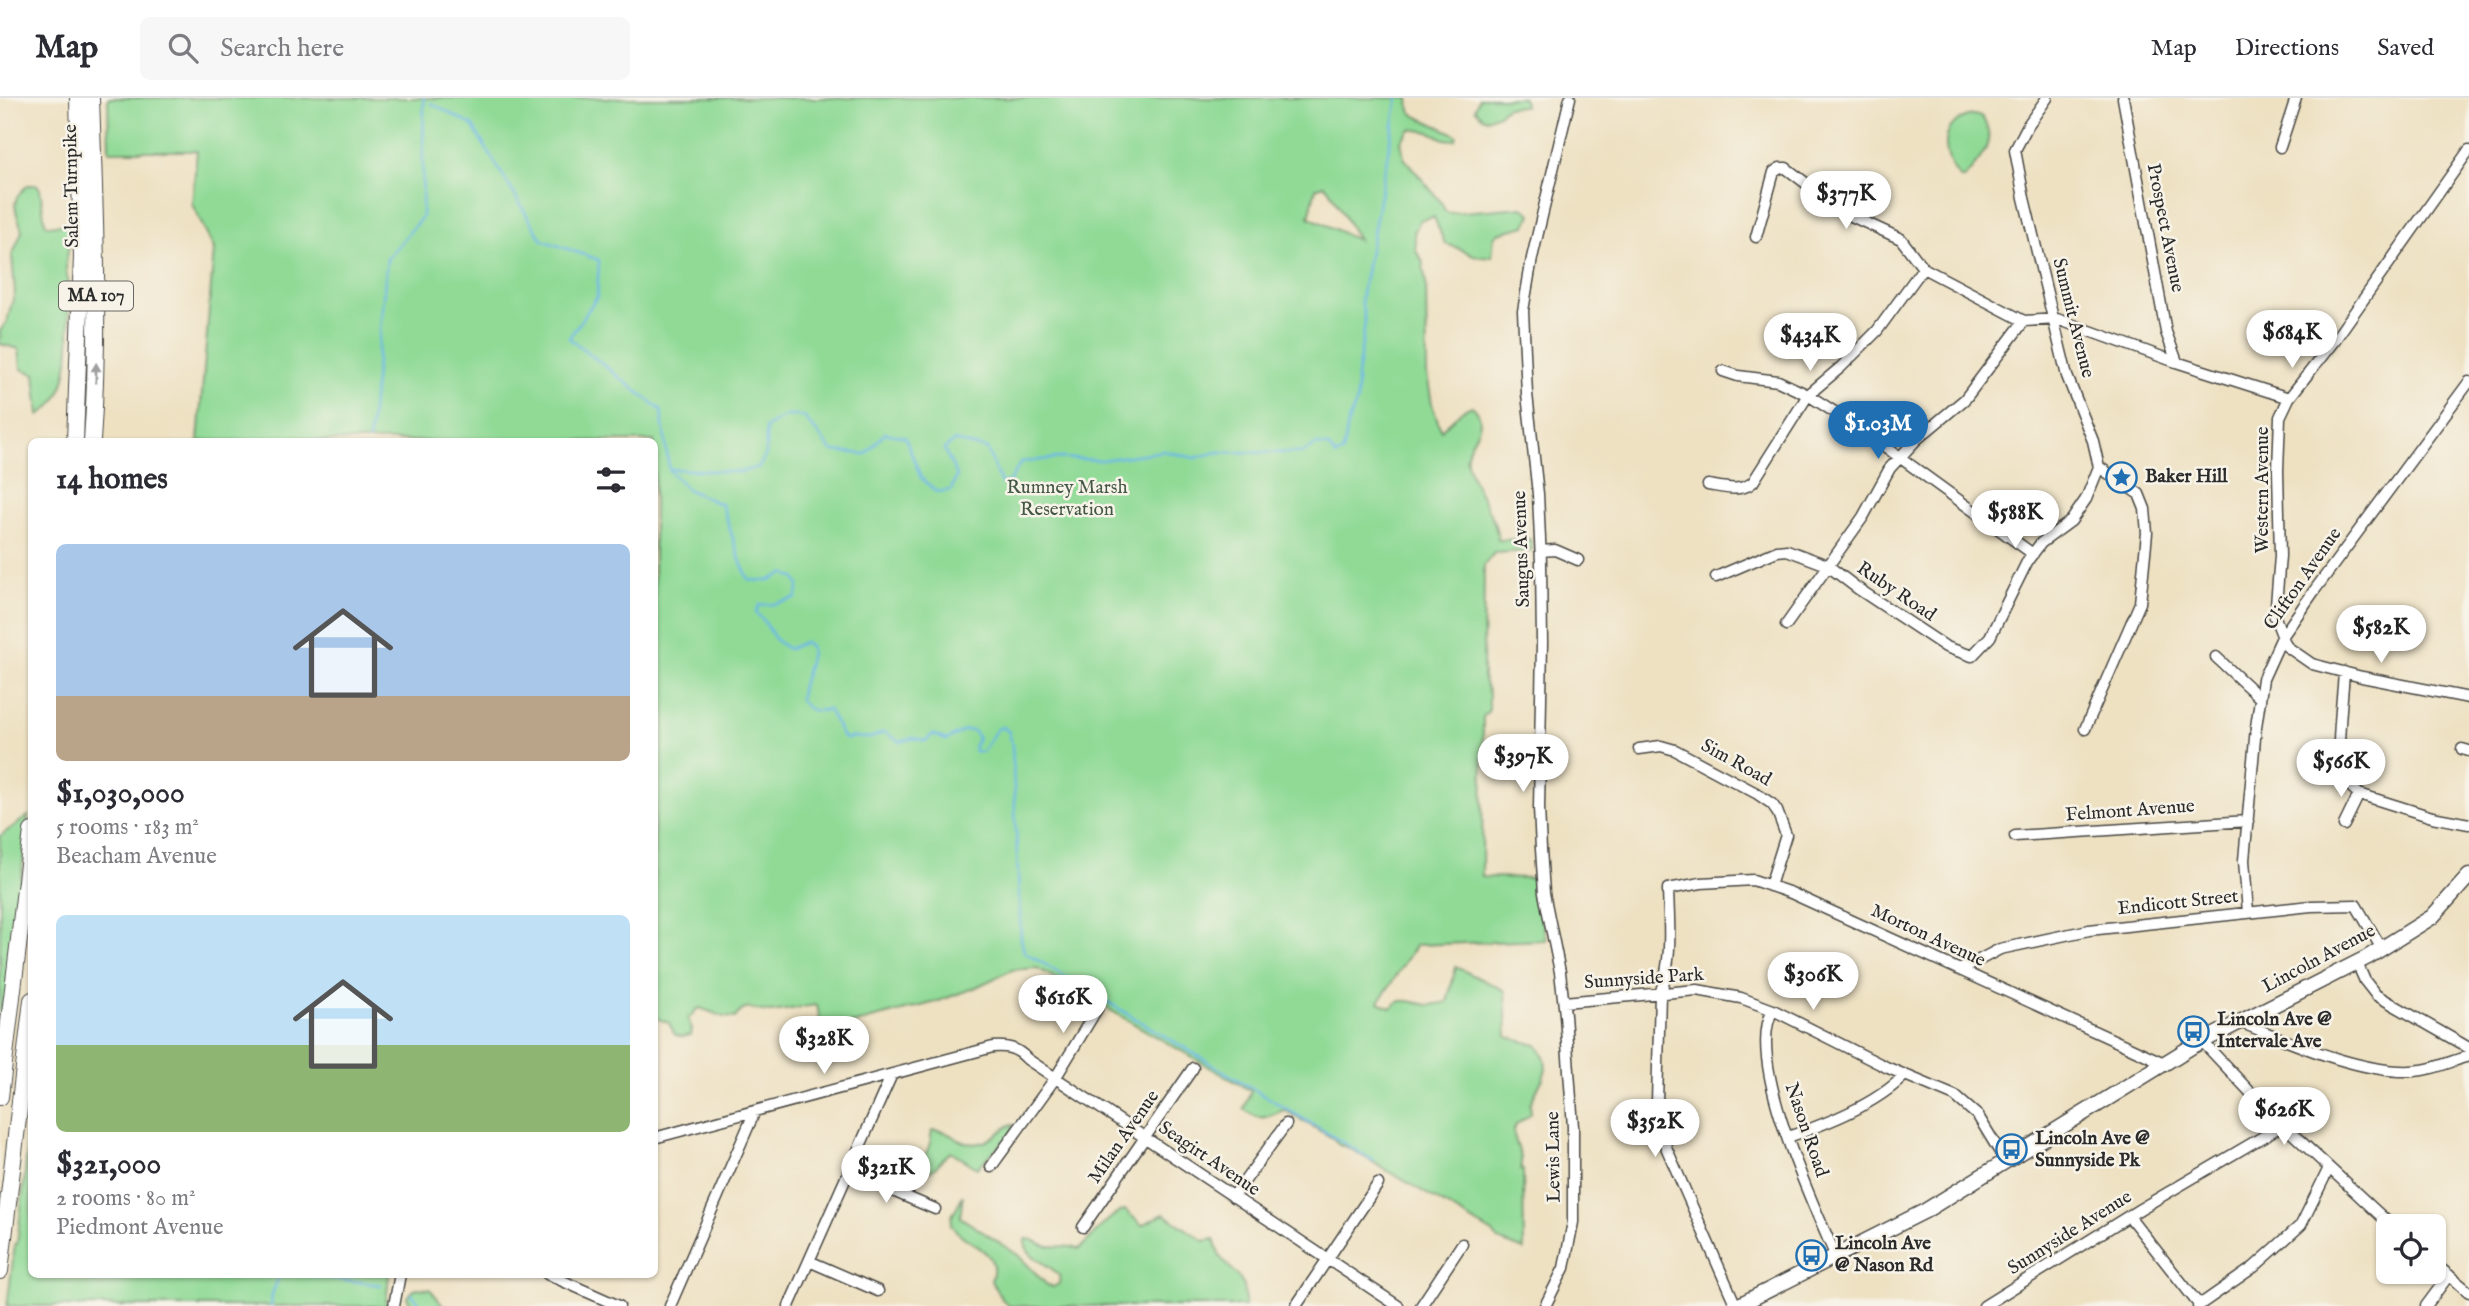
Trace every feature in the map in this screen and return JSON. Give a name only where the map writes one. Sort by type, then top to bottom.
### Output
[{"type":"main road","name":"Salem Turnpike","points":[[75,438],[82,256],[78,98]]},
{"type":"main road","name":"Salem Turnpike","points":[[91,98],[96,301],[96,377],[92,438]]},
{"type":"main road","points":[[0,1097],[28,864]]},
{"type":"main road","name":"Lincoln Avenue","points":[[1736,1306],[1925,1211],[2202,1041],[2382,949],[2432,917],[2469,876]]},
{"type":"main road","points":[[0,1271],[28,1034]]},
{"type":"street","name":"Saugus Avenue","points":[[1564,1002],[1544,893],[1541,849],[1541,551],[1527,394],[1523,311],[1532,258],[1570,98]]},
{"type":"street","name":"Summit Avenue","points":[[2047,98],[2015,150],[2067,376],[2093,442],[2099,467]]},
{"type":"street","name":"Prospect Avenue","points":[[2123,98],[2166,332],[2177,362]]},
{"type":"street","points":[[2280,147],[2296,98]]},
{"type":"street","name":"Western Avenue","points":[[2282,636],[2275,617],[2280,556],[2280,417],[2289,398],[2334,341],[2469,150]]},
{"type":"street","points":[[1756,237],[1774,172],[1780,167],[1786,167],[1845,213],[1901,240],[1923,268],[2024,321],[2054,318],[2289,398]]},
{"type":"street","points":[[1708,485],[1740,489],[1748,487],[1808,395],[1877,331],[1923,268]]},
{"type":"street","points":[[1786,625],[1863,517],[1890,468],[1916,440],[1965,399],[2024,321]]},
{"type":"street","points":[[1724,371],[1738,376],[1778,381],[1808,395],[2033,554],[2041,543],[2071,521],[2086,499],[2099,467],[2139,494],[2145,509],[2147,533],[2140,603],[2085,729]]},
{"type":"street","name":"Clifton Avenue","points":[[2248,913],[2244,860],[2263,679],[2282,636],[2469,382]]},
{"type":"street","points":[[1541,551],[1555,550],[1578,560]]},
{"type":"street","name":"Ruby Road","points":[[1716,577],[1777,551],[1787,551],[1827,565],[1946,648],[1972,656],[1990,637],[2033,554]]},
{"type":"street","points":[[2282,636],[2286,646],[2312,664],[2469,698]]},
{"type":"street","points":[[2216,657],[2260,698]]},
{"type":"street","points":[[2344,672],[2340,771],[2350,787],[2359,794],[2432,817],[2469,824]]},
{"type":"street","name":"Sim Road","points":[[1639,750],[1661,746],[1675,750],[1772,804],[1781,818],[1786,835],[1770,886]]},
{"type":"street","points":[[2344,825],[2359,794]]},
{"type":"street","name":"Felmont Avenue","points":[[2015,836],[2248,821]]},
{"type":"street","name":"Morton Avenue","points":[[1660,994],[1671,951],[1668,889],[1701,883],[1753,880],[1791,892],[2164,1063]]},
{"type":"street","name":"Endicott Street","points":[[1960,970],[2000,949],[2089,930],[2311,906],[2356,905],[2382,949]]},
{"type":"street","points":[[2357,963],[2365,981],[2376,995],[2469,1048]]},
{"type":"street","name":"Sunnyside Park","points":[[1564,1002],[1697,990],[1729,994],[1773,1010],[1905,1075],[1955,1096],[1978,1116],[2006,1162]]},
{"type":"street","points":[[1660,994],[1658,1121],[1666,1147],[1736,1306]]},
{"type":"street","name":"Lewis Lane","points":[[1545,1306],[1564,1268],[1573,1222],[1573,1127],[1564,1002]]},
{"type":"street","points":[[991,1167],[1056,1077],[1097,1009]]},
{"type":"street","name":"Nason Road","points":[[1773,1010],[1767,1020],[1765,1040],[1770,1084],[1836,1258]]},
{"type":"street","points":[[2240,1022],[2281,1039],[2382,1070],[2422,1070],[2469,1056]]},
{"type":"street","points":[[2202,1041],[2283,1125],[2379,1214]]},
{"type":"street","name":"Seagirt Avenue","points":[[892,1074],[999,1046],[1018,1050],[1398,1306]]},
{"type":"street","name":"Milan Avenue","points":[[1083,1227],[1194,1068]]},
{"type":"street","points":[[658,1137],[892,1074]]},
{"type":"street","points":[[789,1306],[892,1074]]},
{"type":"street","points":[[1788,1137],[1891,1089],[1905,1075]]},
{"type":"street","points":[[670,1306],[755,1111]]},
{"type":"street","points":[[1233,1197],[1286,1124]]},
{"type":"street","name":"Sunnyside Avenue","points":[[1984,1306],[2283,1125]]},
{"type":"street","points":[[2129,1216],[2200,1305],[2254,1267],[2301,1225],[2329,1168]]},
{"type":"street","points":[[848,1172],[935,1209]]},
{"type":"street","points":[[1296,1306],[1378,1184]]},
{"type":"street","points":[[1421,1306],[1462,1244]]},
{"type":"street","points":[[809,1261],[878,1291]]},
{"type":"street","points":[[2446,1273],[2469,1292]]},
{"type":"street","points":[[2426,1306],[2449,1275]]},
{"type":"street","points":[[394,1306],[399,1278]]},
{"type":"street","points":[[568,1278],[619,1306]]},
{"type":"street","points":[[2005,1294],[2012,1306]]},
{"type":"green space","name":"Rumney Marsh Reservation","points":[[108,98],[1409,98],[1410,111],[1416,116],[1455,134],[1455,140],[1444,139],[1430,132],[1410,129],[1401,141],[1404,158],[1441,202],[1445,211],[1449,213],[1523,207],[1531,214],[1526,226],[1498,233],[1494,237],[1492,256],[1487,257],[1445,244],[1434,217],[1420,220],[1414,233],[1416,251],[1422,260],[1426,282],[1427,374],[1432,404],[1441,430],[1463,410],[1472,406],[1478,413],[1479,427],[1467,455],[1474,482],[1493,520],[1498,540],[1530,539],[1532,551],[1494,553],[1484,565],[1483,677],[1489,694],[1489,710],[1483,717],[1482,877],[1534,878],[1546,940],[1416,945],[1379,1002],[1391,1008],[1400,1001],[1429,1005],[1447,1002],[1456,967],[1504,990],[1507,1037],[1537,1045],[1545,1058],[1546,1069],[1530,1104],[1531,1114],[1516,1125],[1513,1132],[1523,1170],[1524,1250],[1498,1240],[1493,1233],[1347,1147],[1339,1145],[1334,1139],[1284,1110],[1264,1117],[1250,1114],[1244,1109],[1251,1091],[1037,968],[1012,970],[936,1002],[822,1032],[817,1005],[771,1012],[748,1008],[735,1018],[700,1008],[688,1019],[691,1035],[675,1035],[669,1023],[658,1019],[658,438],[198,438],[214,249],[192,204],[197,151],[109,151]],"holes":[[[1324,185],[1328,188],[1358,240],[1309,217],[1316,188]]]},
{"type":"green space","points":[[1479,98],[1523,98],[1524,106],[1507,107],[1487,119],[1475,109]]},
{"type":"green space","points":[[1972,115],[1981,116],[1986,125],[1988,141],[1976,164],[1964,178],[1960,178],[1949,160],[1946,141],[1953,125]]},
{"type":"green space","points":[[28,185],[37,185],[40,189],[45,223],[50,226],[66,223],[70,226],[66,268],[69,286],[68,363],[59,394],[51,406],[39,415],[35,374],[21,369],[19,349],[0,344],[0,331],[7,321],[15,292],[12,256],[22,231],[15,207],[18,197]]},
{"type":"green space","points":[[28,816],[0,1073],[0,836]]},
{"type":"green space","points":[[1012,1124],[1014,1126],[1009,1136],[977,1168],[952,1152],[933,1170],[925,1173],[923,1161],[932,1130],[939,1130],[962,1141],[976,1144],[988,1140]]},
{"type":"green space","points":[[28,1146],[28,1278],[389,1278],[386,1306],[7,1306]]},
{"type":"green space","points":[[963,1195],[960,1217],[1018,1255],[1047,1285],[1053,1287],[1060,1283],[1059,1275],[1028,1251],[1025,1239],[1048,1246],[1079,1249],[1106,1222],[1125,1210],[1142,1225],[1164,1214],[1204,1241],[1214,1239],[1220,1257],[1244,1286],[1245,1306],[1009,1306],[991,1281],[992,1261],[987,1254],[951,1225],[952,1216]]},
{"type":"green space","points":[[416,1288],[430,1289],[444,1306],[411,1306],[407,1297]]},
{"type":"waterway","points":[[369,438],[387,259],[422,217],[424,98]]},
{"type":"waterway","points":[[431,103],[472,125],[542,240],[599,260],[597,297],[569,338],[661,410],[669,469],[740,472],[759,467],[766,454],[766,427],[786,416],[803,416],[832,451],[866,454],[885,433],[905,437],[921,478],[937,492],[951,490],[957,476],[944,449],[954,441],[987,449],[1001,483],[1009,482],[1021,462],[1060,458],[1101,460],[1164,451],[1195,458],[1217,452],[1302,453],[1316,445],[1328,446],[1336,456],[1343,452],[1349,419],[1357,402],[1357,377],[1365,322],[1361,299],[1398,98]]},
{"type":"waterway","points":[[670,471],[687,489],[722,505],[749,580],[768,581],[784,573],[795,578],[799,586],[796,598],[759,605],[756,613],[782,645],[789,649],[804,642],[811,648],[800,700],[812,710],[828,709],[843,737],[871,738],[884,732],[900,742],[913,738],[926,741],[933,734],[946,740],[965,730],[973,731],[978,737],[975,751],[982,752],[997,729],[1003,727],[1009,732],[1012,745],[1021,938],[1024,952],[1374,1161]]},
{"type":"waterway","points":[[271,1306],[278,1278]]},
{"type":"waterway","points":[[329,1278],[381,1285]]},
{"type":"waterway","points":[[412,1294],[422,1306]]},
{"type":"place","name":"Baker Hill","points":[[2122,477]]},
{"type":"place","name":"Lincoln Ave @ Intervale Ave","points":[[2194,1031]]},
{"type":"place","name":"Lincoln Ave @ Sunnyside Pk","points":[[2012,1150]]},
{"type":"place","name":"Lincoln Ave @ Nason Rd","points":[[1812,1255]]}]
